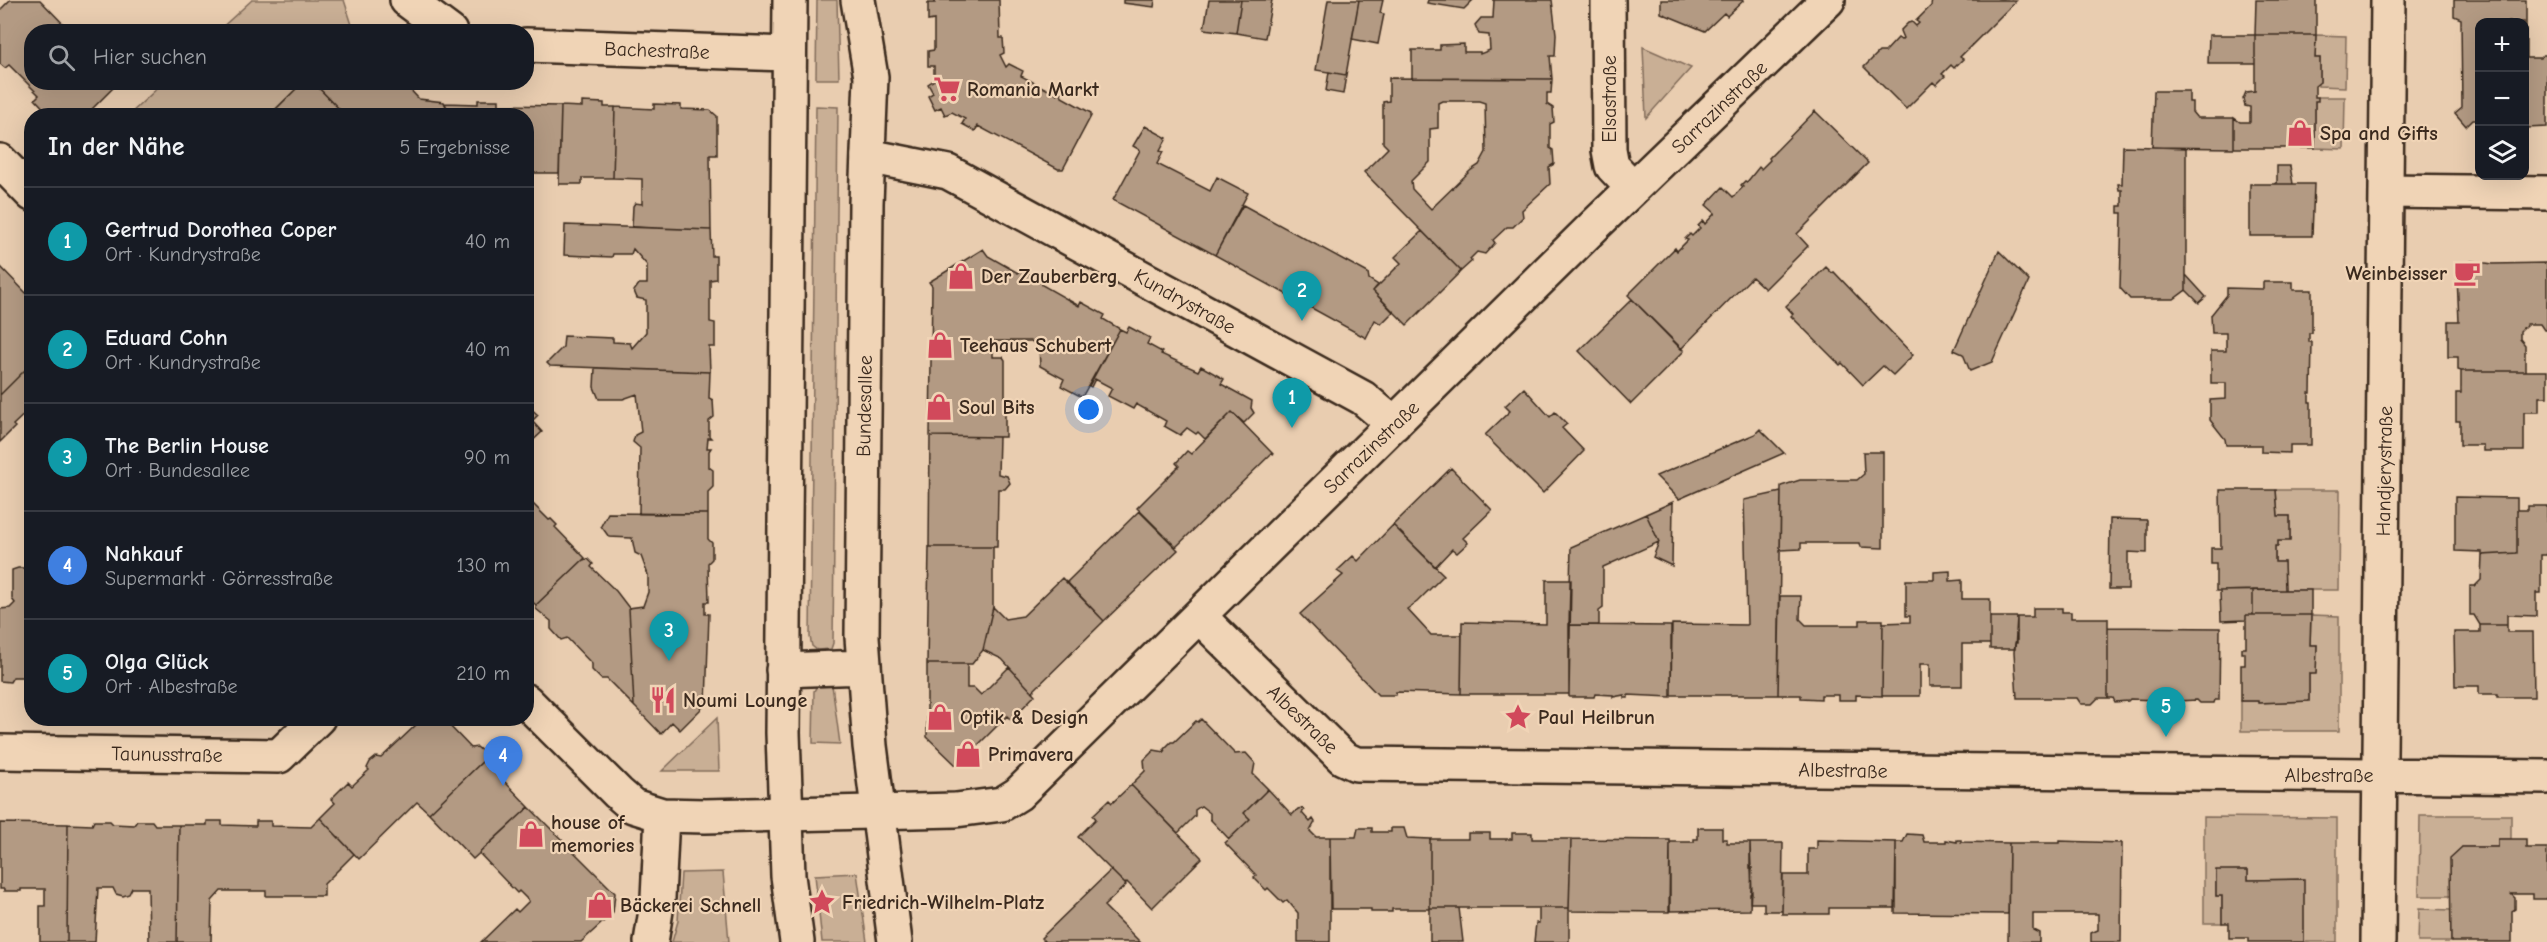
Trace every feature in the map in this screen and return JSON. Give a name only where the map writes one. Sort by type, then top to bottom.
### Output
[{"type":"street","points":[[407,0],[439,24]]},
{"type":"street","points":[[790,0],[783,670],[788,876],[797,942]]},
{"type":"street","name":"Bundesallee","points":[[858,0],[871,77],[862,626],[878,813]]},
{"type":"street","points":[[871,77],[883,0]]},
{"type":"street","name":"Elsastraße","points":[[1608,0],[1609,150],[1612,166],[1634,188]]},
{"type":"street","name":"Sarrazinstraße","points":[[786,815],[956,810],[1002,804],[1018,794],[1828,0]]},
{"type":"street","name":"Handjerystraße","points":[[2378,942],[2388,0]]},
{"type":"street","name":"Bachestraße","points":[[534,45],[788,54]]},
{"type":"street","name":"Kundrystraße","points":[[868,156],[948,172],[1363,398],[1395,424]]},
{"type":"street","points":[[0,161],[24,186]]},
{"type":"street","points":[[2386,191],[2547,193]]},
{"type":"street","name":"Albestraße","points":[[1199,616],[1343,758],[1356,764],[2547,777]]},
{"type":"street","points":[[783,670],[864,667]]},
{"type":"street","points":[[534,709],[633,806],[662,815],[786,815]]},
{"type":"street","name":"Taunusstraße","points":[[0,752],[279,756],[310,726]]},
{"type":"street","points":[[878,813],[895,942]]},
{"type":"street","points":[[651,942],[658,898],[662,815]]},
{"type":"shaded area","points":[[252,0],[344,0],[352,24],[226,24]]},
{"type":"shaded area","points":[[817,0],[837,0],[839,79],[816,79]]},
{"type":"shaded area","points":[[2316,35],[2346,36],[2345,87],[2318,86],[2320,58],[2315,58]]},
{"type":"shaded area","points":[[1643,47],[1691,68],[1646,118]]},
{"type":"shaded area","points":[[156,90],[296,90],[276,108],[136,108]]},
{"type":"shaded area","points":[[2318,97],[2345,97],[2344,149],[2315,148],[2315,101]]},
{"type":"shaded area","points":[[816,106],[838,107],[833,643],[831,649],[817,650],[812,646],[810,637]]},
{"type":"shaded area","points":[[2276,490],[2340,490],[2339,590],[2285,590],[2284,562],[2275,562],[2275,546],[2278,546],[2278,541],[2290,540],[2290,516],[2278,516]]},
{"type":"shaded area","points":[[2311,615],[2339,616],[2339,731],[2241,731],[2241,701],[2258,701],[2259,703],[2309,701],[2309,674],[2316,673],[2317,645],[2310,645]]},
{"type":"shaded area","points":[[832,685],[840,744],[813,743],[814,691],[817,686]]},
{"type":"shaded area","points":[[717,718],[719,771],[662,771]]},
{"type":"shaded area","points":[[2420,815],[2511,815],[2511,839],[2499,839],[2498,847],[2462,847],[2451,896],[2419,896]]},
{"type":"shaded area","points":[[2204,817],[2337,818],[2337,942],[2304,942],[2303,879],[2248,880],[2248,870],[2216,871],[2216,896],[2222,896],[2222,923],[2204,923]]},
{"type":"shaded area","points":[[723,872],[729,942],[672,942],[678,921],[681,873]]},
{"type":"shaded area","points":[[857,873],[867,942],[822,942],[815,875]]},
{"type":"shaded area","points":[[2419,909],[2451,910],[2451,942],[2418,942]]},
{"type":"building","points":[[10,0],[40,0],[63,24],[24,24],[24,80],[9,65],[5,68],[0,64],[0,10]]},
{"type":"building","points":[[935,0],[999,0],[1000,38],[1003,38],[1004,53],[1000,55],[1006,67],[1009,64],[1023,71],[1021,76],[1056,94],[1061,92],[1062,97],[1091,113],[1063,169],[1058,169],[978,126],[975,131],[962,124],[965,119],[952,112],[945,115],[941,107],[935,110],[928,96],[933,93],[928,84],[934,80],[934,66],[928,66],[928,51],[934,50],[934,20],[928,21],[928,3],[935,3]]},
{"type":"building","points":[[1123,0],[1155,0],[1154,7],[1123,3]]},
{"type":"building","points":[[1209,0],[1241,0],[1236,33],[1204,29]]},
{"type":"building","points":[[1241,0],[1272,0],[1265,38],[1236,33]]},
{"type":"building","points":[[1328,0],[1359,0],[1346,75],[1316,70]]},
{"type":"building","points":[[1359,0],[1383,0],[1380,13],[1384,14],[1378,44],[1352,39]]},
{"type":"building","points":[[1428,0],[1473,0],[1464,9],[1427,3]]},
{"type":"building","points":[[1494,0],[1552,0],[1556,34],[1555,56],[1550,56],[1552,79],[1412,78],[1412,50],[1440,50],[1440,45],[1464,44],[1464,52],[1480,52],[1480,54],[1490,50],[1489,35],[1479,34],[1475,25],[1481,18],[1493,18]]},
{"type":"building","points":[[1661,0],[1743,1],[1727,16],[1724,13],[1705,31],[1661,13]]},
{"type":"building","points":[[1932,0],[2017,0],[1960,57],[1963,59],[1954,68],[1951,65],[1936,85],[1933,82],[1906,109],[1864,67],[1879,52],[1885,52],[1898,38],[1901,40],[1903,38],[1900,31],[1908,23],[1912,22],[1916,26],[1919,23],[1916,21],[1931,6]]},
{"type":"building","points":[[2256,0],[2316,0],[2316,35],[2255,35]]},
{"type":"building","points":[[2454,0],[2526,0],[2526,18],[2475,18],[2475,119],[2466,126],[2455,113],[2462,107],[2461,19],[2454,16]]},
{"type":"building","points":[[2209,35],[2255,35],[2255,64],[2208,64]]},
{"type":"building","points":[[2255,35],[2316,35],[2315,58],[2320,58],[2320,82],[2315,86],[2315,97],[2318,97],[2318,101],[2315,101],[2315,148],[2234,148],[2234,118],[2240,122],[2250,122],[2250,107],[2245,106],[2243,99],[2246,92],[2255,91]]},
{"type":"building","points":[[2543,55],[2547,55],[2547,127],[2529,128],[2529,58],[2540,58]]},
{"type":"building","points":[[1329,72],[1346,75],[1343,94],[1326,91]]},
{"type":"building","points":[[1389,78],[1552,79],[1551,93],[1547,93],[1547,104],[1553,108],[1554,122],[1550,124],[1550,148],[1553,150],[1554,164],[1549,167],[1550,184],[1522,210],[1523,217],[1513,227],[1507,227],[1493,240],[1495,243],[1485,254],[1477,252],[1470,259],[1472,261],[1461,271],[1364,172],[1388,148],[1383,143],[1383,102],[1389,101]],"holes":[[[1442,101],[1485,103],[1486,152],[1479,165],[1431,209],[1412,189],[1411,181],[1430,162],[1430,129],[1438,128],[1438,103]]]},
{"type":"building","points":[[34,90],[111,90],[93,108],[43,108],[35,99],[39,95]]},
{"type":"building","points":[[295,90],[321,90],[338,108],[277,108]]},
{"type":"building","points":[[321,90],[411,90],[419,99],[444,102],[447,108],[338,108]]},
{"type":"building","points":[[2154,91],[2189,91],[2189,102],[2192,102],[2192,112],[2197,118],[2234,118],[2234,148],[2152,147]]},
{"type":"building","points":[[478,100],[499,100],[499,105],[561,106],[559,173],[534,173],[534,108],[447,108],[445,103],[478,104]]},
{"type":"building","points":[[582,102],[604,103],[604,107],[615,107],[613,178],[582,178],[582,184],[559,184],[561,106],[582,107]]},
{"type":"building","points":[[654,104],[681,105],[681,109],[710,110],[717,116],[717,155],[710,155],[711,230],[632,227],[633,206],[635,203],[642,204],[642,179],[613,178],[615,107],[654,109]]},
{"type":"building","points":[[1815,111],[1868,163],[1797,234],[1808,246],[1765,289],[1752,277],[1681,349],[1628,295],[1675,248],[1677,251],[1688,240],[1685,239],[1690,234],[1692,236],[1700,228],[1698,226],[1703,221],[1705,224],[1715,213],[1706,205],[1723,187],[1733,197],[1743,187],[1741,185],[1747,182],[1759,167],[1761,169],[1770,160],[1769,158]]},
{"type":"building","points":[[1145,126],[1167,138],[1160,151],[1163,152],[1157,164],[1210,191],[1217,177],[1248,193],[1215,255],[1113,200],[1140,150],[1133,146]]},
{"type":"building","points":[[2123,146],[2186,148],[2186,290],[2174,299],[2130,299],[2120,288],[2122,213],[2118,213],[2118,206],[2122,206],[2122,190],[2119,190],[2118,184],[2122,184]]},
{"type":"building","points":[[2277,166],[2290,166],[2293,184],[2274,184],[2277,182]]},
{"type":"building","points":[[2250,184],[2314,184],[2312,236],[2250,236]]},
{"type":"building","points":[[1243,205],[1368,273],[1369,279],[1378,285],[1373,291],[1393,312],[1381,324],[1375,320],[1366,338],[1215,255]]},
{"type":"building","points":[[565,225],[711,230],[712,256],[716,256],[716,279],[710,280],[710,322],[715,323],[715,347],[709,347],[710,372],[550,366],[547,363],[563,347],[564,336],[613,338],[613,342],[630,343],[632,348],[646,332],[646,300],[637,298],[634,291],[639,284],[647,284],[647,265],[633,249],[631,254],[613,254],[612,257],[564,255]]},
{"type":"building","points":[[1422,231],[1461,271],[1407,325],[1373,291],[1401,263],[1395,257]]},
{"type":"building","points":[[983,249],[988,256],[1018,273],[1021,269],[1043,281],[1042,285],[1079,306],[1081,302],[1105,315],[1103,319],[1120,329],[1082,397],[1061,386],[1064,379],[1040,366],[1039,347],[1031,341],[993,341],[993,357],[1003,357],[1005,360],[1005,437],[930,436],[932,286],[929,282]]},
{"type":"building","points":[[1999,251],[2029,281],[1992,362],[1970,371],[1963,354],[1954,350]]},
{"type":"building","points":[[2471,261],[2493,264],[2547,263],[2547,330],[2544,330],[2540,324],[2527,324],[2520,331],[2520,339],[2525,345],[2525,371],[2461,371],[2458,370],[2458,357],[2448,357],[2448,321],[2459,321],[2457,277]]},
{"type":"building","points":[[0,266],[24,291],[24,371],[0,395]]},
{"type":"building","points":[[1826,267],[1832,273],[1834,272],[1913,355],[1893,375],[1883,366],[1863,385],[1791,316],[1793,314],[1786,306]]},
{"type":"building","points":[[2186,275],[2206,297],[2199,303],[2186,290]]},
{"type":"building","points":[[2263,282],[2293,282],[2293,290],[2312,290],[2312,333],[2309,333],[2309,342],[2312,342],[2311,393],[2309,393],[2311,445],[2290,445],[2290,453],[2261,452],[2261,445],[2226,445],[2225,439],[2210,420],[2210,400],[2226,399],[2226,383],[2211,383],[2211,351],[2226,351],[2226,333],[2212,333],[2211,315],[2227,295],[2227,288],[2263,289]]},
{"type":"building","points":[[1632,299],[1684,351],[1631,404],[1579,351]]},
{"type":"building","points":[[1129,327],[1150,338],[1147,344],[1162,352],[1161,354],[1198,371],[1201,366],[1224,379],[1221,384],[1252,401],[1251,408],[1254,413],[1244,423],[1232,412],[1205,439],[1198,432],[1196,434],[1187,428],[1180,435],[1164,426],[1166,421],[1136,404],[1133,409],[1108,396],[1112,388],[1095,379],[1091,387],[1089,386],[1120,329],[1126,332]]},
{"type":"building","points":[[595,368],[710,372],[709,398],[713,400],[714,417],[709,421],[711,438],[708,438],[707,448],[711,448],[709,467],[713,470],[713,487],[708,492],[708,514],[639,514],[640,448],[633,442],[635,435],[641,432],[637,394],[623,399],[599,399],[594,387]]},
{"type":"building","points":[[24,371],[24,415],[0,442],[0,395]]},
{"type":"building","points":[[2461,371],[2547,371],[2547,397],[2539,397],[2539,412],[2524,412],[2524,451],[2483,451],[2483,445],[2460,445],[2460,421],[2456,421],[2456,393],[2461,393]]},
{"type":"building","points":[[1524,388],[1550,417],[1555,412],[1567,424],[1562,428],[1584,451],[1543,493],[1485,435],[1510,411],[1505,406]]},
{"type":"building","points":[[1232,412],[1274,455],[1271,454],[1176,547],[1137,508],[1179,466],[1176,463],[1187,451],[1191,454]]},
{"type":"building","points":[[534,423],[542,432],[534,440]]},
{"type":"building","points":[[1760,429],[1784,453],[1679,499],[1656,476],[1755,434]]},
{"type":"building","points":[[930,436],[999,437],[998,474],[1007,476],[1010,483],[1005,489],[998,489],[997,547],[929,547]]},
{"type":"building","points":[[1863,452],[1883,452],[1883,548],[1861,547],[1860,543],[1801,543],[1801,549],[1780,550],[1781,486],[1800,480],[1857,480],[1864,474]]},
{"type":"building","points":[[1451,468],[1492,510],[1463,538],[1468,543],[1457,553],[1452,549],[1435,567],[1393,525]]},
{"type":"building","points":[[2220,490],[2276,490],[2278,516],[2290,516],[2290,541],[2278,541],[2278,546],[2275,546],[2275,562],[2284,562],[2285,590],[2216,591],[2216,564],[2211,564],[2211,548],[2221,548]]},
{"type":"building","points":[[1781,492],[1778,695],[1671,695],[1672,624],[1747,625],[1744,500]]},
{"type":"building","points":[[2455,497],[2517,498],[2517,553],[2482,555],[2482,552],[2455,551]]},
{"type":"building","points":[[1673,502],[1672,566],[1653,557],[1659,542],[1646,514]]},
{"type":"building","points":[[534,505],[557,525],[555,527],[585,558],[536,605],[534,603]]},
{"type":"building","points":[[2528,506],[2547,506],[2547,555],[2541,555],[2541,593],[2536,593],[2536,616],[2507,615],[2507,625],[2480,625],[2474,615],[2470,615],[2470,586],[2475,586],[2481,580],[2482,555],[2517,553],[2517,510],[2528,510]]},
{"type":"building","points":[[1139,511],[1178,550],[1104,621],[1067,582]]},
{"type":"building","points":[[608,513],[708,514],[708,539],[712,543],[712,559],[708,563],[709,602],[705,602],[705,614],[709,614],[706,704],[680,730],[672,722],[661,734],[634,706],[629,608],[643,606],[648,592],[648,575],[641,556],[635,553],[632,538],[609,537],[601,526]]},
{"type":"building","points":[[1646,514],[1659,542],[1603,567],[1603,608],[1599,611],[1599,625],[1569,625],[1571,547]]},
{"type":"building","points":[[2110,519],[2147,520],[2147,553],[2128,552],[2128,589],[2109,589]]},
{"type":"building","points":[[1393,525],[1444,575],[1407,609],[1431,635],[1462,635],[1461,694],[1396,692],[1396,695],[1378,695],[1300,614],[1343,575],[1337,571],[1353,556],[1358,561]]},
{"type":"building","points":[[929,547],[993,547],[993,607],[983,650],[972,664],[927,664]]},
{"type":"building","points":[[588,559],[593,564],[591,567],[616,591],[629,608],[634,706],[607,679],[601,679],[592,670],[592,664],[567,638],[561,640],[551,629],[551,621],[536,609],[536,605],[583,560]]},
{"type":"building","points":[[24,568],[24,677],[13,677],[10,682],[0,681],[0,609],[10,608],[15,603],[12,599],[12,570]]},
{"type":"building","points":[[1950,571],[1950,581],[1962,580],[1962,599],[1990,599],[1990,644],[1962,644],[1962,686],[1930,686],[1930,664],[1920,664],[1920,696],[1882,696],[1883,623],[1910,622],[1910,616],[1906,616],[1906,580],[1934,580],[1934,572]]},
{"type":"building","points":[[1062,578],[1104,621],[1032,692],[1002,659],[983,650],[993,607],[1005,619],[1023,616]]},
{"type":"building","points":[[1546,580],[1571,580],[1569,694],[1461,694],[1462,622],[1546,624]]},
{"type":"building","points":[[2253,590],[2253,615],[2246,615],[2246,620],[2221,621],[2220,591]]},
{"type":"building","points":[[2253,590],[2311,590],[2311,615],[2253,615]]},
{"type":"building","points":[[1780,596],[1801,596],[1800,619],[1806,625],[1860,625],[1860,620],[1883,620],[1882,696],[1856,695],[1856,700],[1838,700],[1838,695],[1821,695],[1821,699],[1801,698],[1801,695],[1778,695]]},
{"type":"building","points":[[2033,608],[2062,608],[2062,612],[2071,612],[2071,618],[2108,618],[2108,698],[2098,698],[2092,704],[2081,704],[2077,698],[2017,698],[2014,652],[2015,643],[2017,643],[2017,617],[2033,617]]},
{"type":"building","points":[[2246,615],[2311,615],[2310,645],[2317,645],[2316,674],[2309,674],[2309,701],[2258,703],[2258,701],[2241,701],[2241,665],[2245,665],[2245,653],[2241,653],[2241,648],[2246,648]]},
{"type":"building","points":[[1990,617],[2017,617],[2015,649],[1990,649]]},
{"type":"building","points":[[1569,625],[1671,626],[1671,697],[1628,695],[1628,698],[1624,698],[1624,695],[1613,697],[1613,695],[1595,694],[1594,697],[1569,697]]},
{"type":"building","points":[[2480,625],[2507,625],[2507,632],[2533,632],[2534,697],[2498,697],[2498,694],[2479,694],[2479,686],[2455,686],[2454,632],[2480,632]]},
{"type":"building","points":[[2108,627],[2220,628],[2219,700],[2215,700],[2214,703],[2200,703],[2197,700],[2156,702],[2156,700],[2130,699],[2115,702],[2113,698],[2108,698]]},
{"type":"building","points":[[927,664],[967,664],[967,688],[974,688],[981,695],[1009,667],[1035,695],[1011,720],[1007,716],[957,766],[927,737]]},
{"type":"building","points":[[1201,719],[1235,754],[1246,753],[1255,763],[1253,774],[1268,789],[1244,813],[1250,819],[1229,839],[1210,819],[1210,813],[1201,806],[1195,810],[1195,816],[1178,833],[1131,785],[1145,771],[1144,760],[1154,750],[1165,752],[1164,749],[1171,742],[1174,742]]},
{"type":"building","points":[[415,726],[450,726],[471,748],[477,747],[483,752],[486,758],[429,813],[417,802],[359,859],[320,818],[335,803],[331,799],[348,782],[352,786],[369,770],[367,768],[370,762],[376,757],[381,758]]},
{"type":"building","points":[[484,760],[529,807],[473,859],[429,813]]},
{"type":"building","points":[[1131,785],[1202,858],[1152,908],[1078,837],[1096,819],[1093,815],[1109,800],[1112,803]]},
{"type":"building","points":[[1268,789],[1292,815],[1302,808],[1304,810],[1302,813],[1310,822],[1313,819],[1315,822],[1310,831],[1316,837],[1330,837],[1330,942],[1298,942],[1298,913],[1287,900],[1283,903],[1268,888],[1266,890],[1254,878],[1256,875],[1225,843],[1250,819],[1244,813]]},
{"type":"building","points":[[529,807],[615,893],[613,913],[581,942],[481,942],[515,909],[518,912],[529,901],[519,891],[517,893],[479,853]]},
{"type":"building","points":[[320,818],[354,854],[324,884],[324,896],[266,896],[266,891],[221,891],[212,901],[211,942],[177,942],[179,825],[207,825],[207,821],[222,821],[222,825],[256,826],[256,821],[271,821],[271,826],[311,827]]},
{"type":"building","points":[[94,821],[134,825],[137,821],[152,821],[155,825],[179,825],[177,942],[149,942],[148,888],[132,888],[129,894],[123,896],[116,894],[113,888],[98,888],[95,942],[67,942],[68,824],[92,825]]},
{"type":"building","points":[[0,823],[68,824],[67,942],[40,942],[40,906],[45,906],[45,889],[4,891],[0,889]]},
{"type":"building","points":[[1358,828],[1372,828],[1372,832],[1391,832],[1391,828],[1404,828],[1407,838],[1430,839],[1430,909],[1392,909],[1392,912],[1371,912],[1371,909],[1331,909],[1330,837],[1356,837]]},
{"type":"building","points":[[1698,828],[1722,828],[1722,839],[1727,839],[1727,843],[1750,843],[1750,868],[1752,868],[1750,910],[1670,911],[1670,842],[1694,842],[1694,839],[1698,839]]},
{"type":"building","points":[[1468,833],[1490,833],[1490,839],[1512,839],[1512,833],[1532,833],[1532,839],[1571,839],[1569,908],[1430,908],[1430,839],[1468,839]]},
{"type":"building","points":[[1907,834],[1922,835],[1924,842],[1961,840],[1961,842],[2009,843],[2008,914],[1895,913],[1896,842],[1903,842]]},
{"type":"building","points":[[1571,839],[1670,840],[1669,912],[1569,911]]},
{"type":"building","points":[[2498,839],[2526,839],[2526,848],[2547,848],[2547,899],[2533,899],[2533,894],[2511,894],[2515,898],[2515,909],[2512,911],[2512,942],[2451,942],[2450,858],[2462,847],[2498,847]]},
{"type":"building","points":[[1817,840],[1896,842],[1896,908],[1829,908],[1829,914],[1782,914],[1783,875],[1808,875],[1808,849],[1817,849]]},
{"type":"building","points":[[2059,841],[2122,843],[2121,942],[2091,942],[2091,933],[2098,930],[2098,914],[2033,914],[2033,930],[2039,933],[2039,942],[2008,942],[2009,843],[2059,843]]},
{"type":"building","points":[[1750,843],[1783,843],[1782,911],[1764,911],[1764,903],[1750,903],[1750,894],[1752,894]]},
{"type":"building","points":[[1111,870],[1126,885],[1104,906],[1140,942],[1045,942],[1041,938]]},
{"type":"building","points":[[2216,870],[2248,870],[2248,880],[2304,879],[2304,942],[2249,942],[2249,938],[2229,938],[2229,923],[2222,923],[2222,896],[2216,896]]},
{"type":"building","points":[[1430,908],[1459,908],[1463,942],[1430,942]]},
{"type":"building","points":[[1539,908],[1569,908],[1569,942],[1534,942],[1536,923],[1539,923]]},
{"type":"place","name":"Romania Markt","points":[[947,89]]},
{"type":"place","name":"Spa and Gifts","points":[[2300,133]]},
{"type":"place","name":"Weinbeisser","points":[[2467,273]]},
{"type":"place","name":"Der Zauberberg","points":[[961,276]]},
{"type":"place","name":"Eduard Cohn","points":[[1302,321]]},
{"type":"place","name":"Teehaus Schubert","points":[[940,345]]},
{"type":"place","name":"Soul Bits","points":[[939,407]]},
{"type":"place","name":"Gertrud Dorothea Coper","points":[[1292,428]]},
{"type":"place","name":"The Berlin House","points":[[669,661]]},
{"type":"place","name":"Noumi Lounge","points":[[663,700]]},
{"type":"place","name":"Optik & Design","points":[[940,717]]},
{"type":"place","name":"Paul Heilbrun","points":[[1518,717]]},
{"type":"place","name":"Olga Glück","points":[[2166,737]]},
{"type":"place","name":"Primavera","points":[[968,754]]},
{"type":"place","name":"Nahkauf","points":[[503,786]]},
{"type":"place","name":"house of memories","points":[[531,834]]},
{"type":"place","name":"Friedrich-Wilhelm-Platz","points":[[822,902]]},
{"type":"place","name":"Bäckerei Schnell","points":[[600,905]]}]
